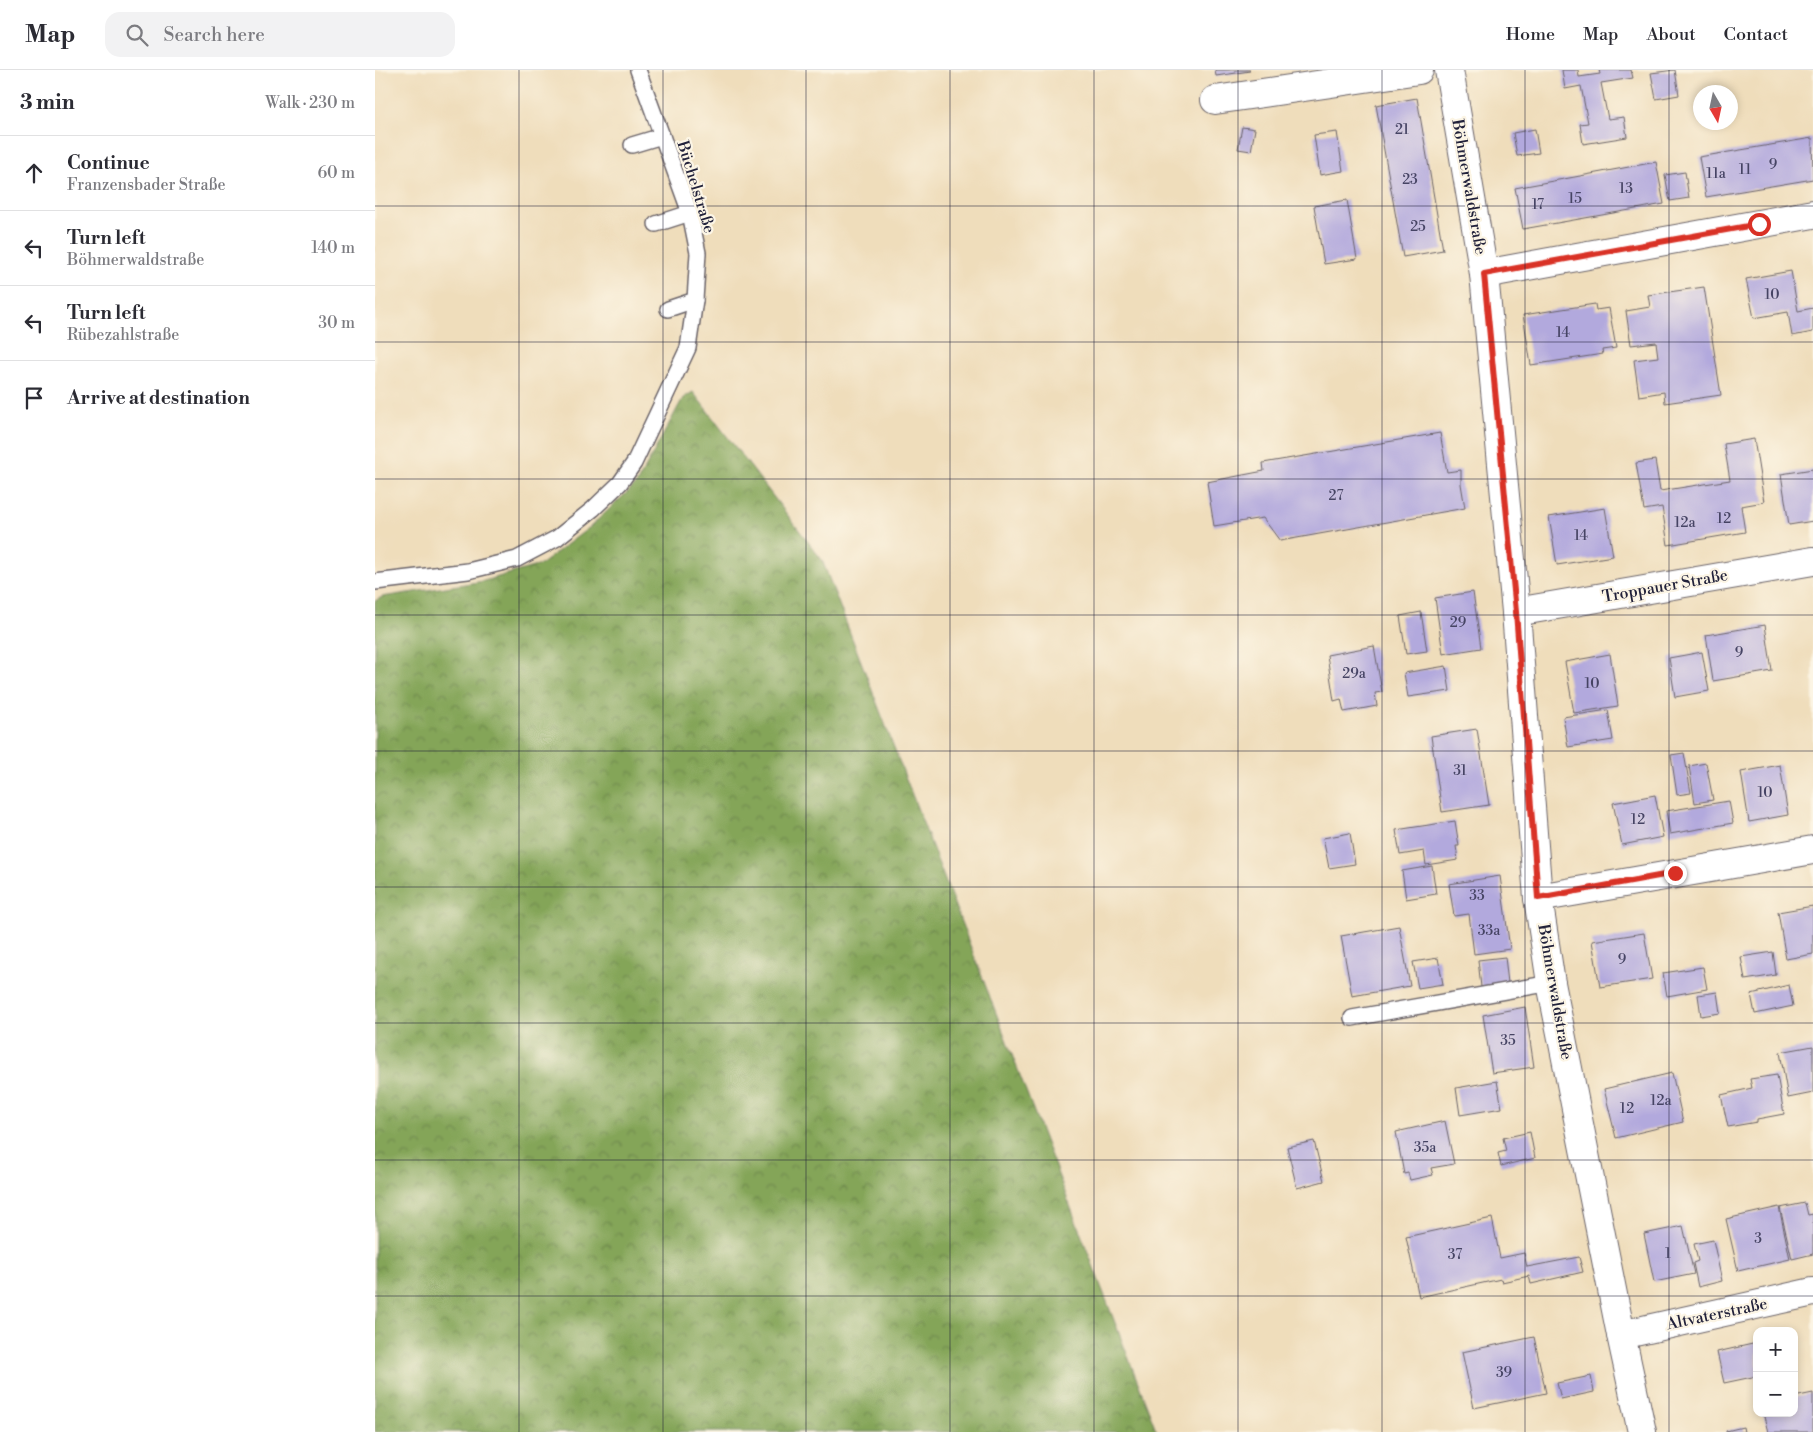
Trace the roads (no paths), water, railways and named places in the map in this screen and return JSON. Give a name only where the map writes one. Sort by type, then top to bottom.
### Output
[{"type":"street","points":[[1215,100],[1419,70]]},
{"type":"street","name":"Böhmerwaldstraße","points":[[1449,70],[1484,274],[1516,612],[1538,898],[1551,983],[1621,1335],[1643,1432]]},
{"type":"street","points":[[1484,274],[1813,214]]},
{"type":"street","name":"Troppauer Straße","points":[[1516,612],[1813,561]]},
{"type":"street","points":[[1538,898],[1813,850]]},
{"type":"street","name":"Altvaterstraße","points":[[1621,1335],[1813,1292]]},
{"type":"lane","name":"Büchelstraße","points":[[375,582],[469,572],[517,559],[557,538],[593,509],[620,483],[649,434],[689,348],[698,253],[690,213],[639,70]]},
{"type":"lane","points":[[632,145],[662,136]]},
{"type":"lane","points":[[656,224],[690,213]]},
{"type":"lane","points":[[668,309],[695,300]]},
{"type":"lane","points":[[1352,1018],[1551,983]]}]
